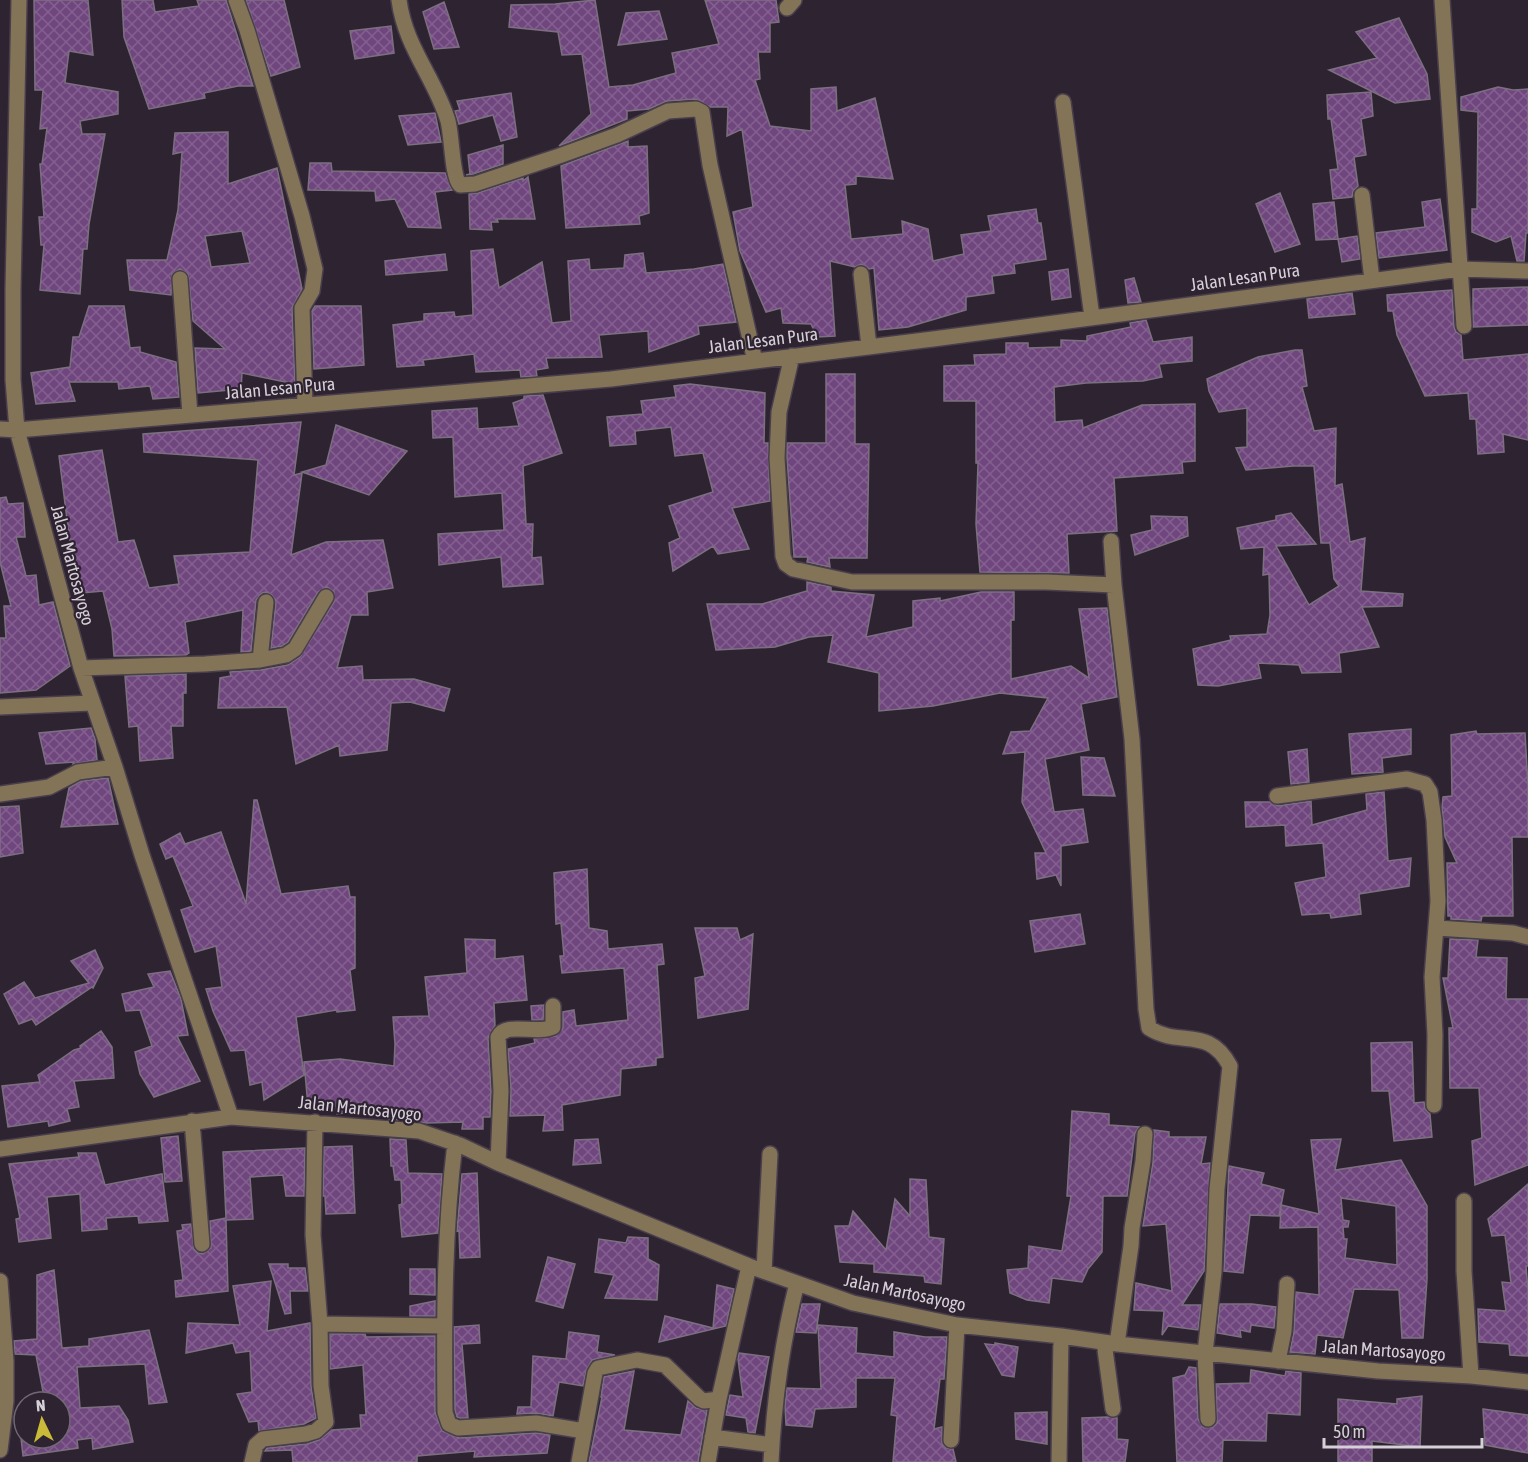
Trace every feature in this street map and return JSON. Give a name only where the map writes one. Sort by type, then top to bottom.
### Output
[{"type":"street","name":"Jalan Martosayogo","points":[[19,0],[13,290],[13,380],[17,430],[81,668],[231,1117]]},
{"type":"street","points":[[236,0],[302,216],[315,269],[312,291],[302,308],[305,405]]},
{"type":"street","points":[[399,0],[407,36],[445,113],[453,144],[455,176],[460,185],[475,184],[560,156],[617,135],[668,111],[696,109],[702,112],[710,165],[755,361]]},
{"type":"street","points":[[1442,0],[1464,326]]},
{"type":"street","points":[[1063,102],[1092,317]]},
{"type":"street","points":[[1362,195],[1372,280]]},
{"type":"street","name":"Jalan Lesan Pura","points":[[0,429],[17,430],[611,379],[1460,269],[1528,271]]},
{"type":"street","points":[[861,274],[869,347]]},
{"type":"street","points":[[180,279],[190,415]]},
{"type":"street","points":[[792,356],[779,412],[777,458],[783,556],[786,564],[793,569],[852,582],[1046,582],[1114,585]]},
{"type":"street","points":[[1111,541],[1132,740],[1146,1009],[1149,1028],[1159,1035],[1206,1041],[1222,1052],[1230,1066],[1217,1189],[1214,1272],[1204,1353],[1208,1419]]},
{"type":"street","points":[[81,668],[261,660],[286,655],[295,649],[326,597]]},
{"type":"street","points":[[261,660],[266,602]]},
{"type":"street","points":[[0,707],[92,703]]},
{"type":"street","points":[[0,794],[48,787],[78,772],[115,767]]},
{"type":"street","points":[[1277,796],[1399,779],[1416,780],[1425,784],[1430,792],[1434,820],[1437,928],[1432,977],[1435,1035],[1434,1106]]},
{"type":"street","points":[[1437,928],[1514,933],[1528,937]]},
{"type":"street","points":[[498,1163],[501,1091],[498,1037],[503,1030],[508,1029],[535,1031],[553,1027],[553,1006]]},
{"type":"street","name":"Jalan Martosayogo","points":[[0,1149],[231,1117],[419,1131],[455,1143],[498,1163],[749,1266],[853,1303],[957,1324],[1110,1343],[1378,1371],[1471,1376],[1528,1382]]},
{"type":"street","points":[[192,1121],[202,1244]]},
{"type":"street","points":[[252,1462],[256,1445],[263,1439],[306,1434],[316,1431],[326,1422],[321,1386],[320,1324],[312,1235],[315,1122]]},
{"type":"street","points":[[1113,1409],[1110,1343],[1131,1246],[1131,1228],[1143,1161],[1145,1134]]},
{"type":"street","points":[[455,1143],[446,1230],[445,1412],[449,1424],[458,1428],[536,1423],[584,1431]]},
{"type":"street","points":[[764,1271],[770,1154]]},
{"type":"street","points":[[1464,1201],[1464,1271],[1471,1376]]},
{"type":"street","points":[[708,1462],[719,1399],[749,1266]]},
{"type":"street","points":[[0,1281],[6,1361],[6,1401],[0,1450]]},
{"type":"street","points":[[771,1462],[774,1400],[785,1328],[797,1283]]},
{"type":"street","points":[[1278,1361],[1284,1330],[1287,1284]]},
{"type":"street","points":[[320,1324],[444,1326]]},
{"type":"street","points":[[951,1440],[957,1324]]},
{"type":"street","points":[[1059,1462],[1061,1336]]},
{"type":"street","points":[[579,1462],[595,1373],[598,1368],[637,1360],[665,1365],[700,1400],[719,1399]]},
{"type":"street","points":[[712,1437],[772,1444]]},
{"type":"building","points":[[34,0],[88,0],[93,55],[69,51],[65,83],[118,92],[118,114],[80,121],[82,134],[105,134],[89,224],[87,249],[83,249],[80,294],[40,290],[44,245],[41,245],[39,217],[44,217],[40,164],[42,164],[47,128],[40,129],[43,90],[35,90]]},
{"type":"building","points":[[122,0],[153,0],[155,12],[199,6],[197,0],[226,0],[253,86],[238,86],[204,93],[205,98],[149,109],[124,37]]},
{"type":"building","points":[[246,0],[284,0],[300,67],[271,76]]},
{"type":"building","points":[[595,0],[609,87],[633,85],[676,73],[672,53],[719,44],[705,0],[776,0],[779,22],[770,23],[770,52],[758,52],[760,79],[755,80],[770,126],[811,131],[811,89],[836,87],[837,111],[875,98],[893,179],[856,176],[856,184],[845,185],[851,239],[903,234],[902,221],[928,229],[933,261],[964,254],[961,235],[991,231],[988,216],[1036,209],[1038,223],[1041,223],[1046,259],[1014,264],[1015,273],[992,276],[994,293],[966,297],[966,310],[908,327],[879,330],[874,268],[869,269],[861,264],[855,267],[830,261],[835,336],[817,337],[811,324],[783,323],[781,308],[766,312],[740,251],[733,212],[753,207],[742,129],[727,136],[728,107],[710,107],[696,99],[667,101],[649,109],[627,111],[627,119],[559,146],[591,114],[582,54],[562,55],[558,32],[509,27],[511,5]]},
{"type":"building","points":[[444,2],[459,47],[434,49],[423,12]]},
{"type":"building","points":[[659,11],[667,39],[618,45],[626,13]]},
{"type":"building","points":[[1399,18],[1427,74],[1430,99],[1395,103],[1329,70],[1377,58],[1356,32]]},
{"type":"building","points":[[391,26],[394,53],[355,59],[350,31]]},
{"type":"building","points":[[1498,87],[1513,90],[1528,89],[1528,233],[1526,233],[1524,261],[1517,261],[1511,236],[1496,242],[1472,232],[1472,209],[1477,209],[1478,112],[1461,110],[1461,97]]},
{"type":"building","points":[[1371,92],[1373,116],[1361,119],[1366,155],[1354,157],[1358,186],[1353,191],[1352,197],[1333,199],[1330,170],[1338,169],[1331,119],[1328,119],[1327,95]]},
{"type":"building","points":[[511,93],[517,137],[501,141],[493,115],[459,124],[455,111],[460,110],[457,101]]},
{"type":"building","points":[[435,113],[441,142],[408,145],[399,116]]},
{"type":"building","points":[[228,132],[228,184],[277,168],[302,289],[292,308],[295,384],[242,373],[241,389],[198,393],[195,348],[225,349],[193,321],[188,274],[180,269],[172,274],[171,295],[130,290],[127,260],[167,260],[178,210],[182,152],[173,154],[175,133]],"holes":[[[242,231],[250,263],[211,267],[205,236]]]},
{"type":"building","points":[[628,141],[628,147],[647,146],[649,213],[639,216],[640,224],[566,228],[561,166]]},
{"type":"building","points":[[503,145],[503,164],[473,174],[466,175],[470,174],[468,155]]},
{"type":"building","points":[[310,163],[331,163],[332,171],[445,173],[452,190],[435,192],[441,228],[408,227],[395,199],[376,201],[375,191],[308,190]]},
{"type":"building","points":[[528,177],[535,219],[497,219],[498,222],[491,222],[492,230],[470,229],[469,194],[523,178],[523,181]]},
{"type":"building","points":[[1280,193],[1300,244],[1275,252],[1256,204]]},
{"type":"building","points":[[1440,199],[1447,250],[1379,258],[1376,233],[1425,227],[1422,202]]},
{"type":"building","points":[[1334,202],[1338,239],[1316,240],[1313,204]]},
{"type":"building","points":[[1357,236],[1360,259],[1342,262],[1338,239]]},
{"type":"building","points":[[493,249],[499,288],[542,262],[552,323],[571,321],[568,261],[589,259],[590,270],[624,268],[625,255],[643,253],[646,273],[723,264],[736,322],[698,326],[699,334],[649,352],[648,331],[599,335],[602,357],[546,358],[548,368],[536,370],[537,376],[521,377],[520,370],[476,372],[474,354],[423,360],[424,365],[397,367],[393,325],[424,321],[424,314],[454,312],[455,317],[473,315],[471,251]]},
{"type":"building","points":[[445,254],[447,270],[386,275],[385,261]]},
{"type":"building","points":[[1068,269],[1071,297],[1052,300],[1049,272]]},
{"type":"building","points":[[1134,278],[1141,302],[1128,303],[1125,280]]},
{"type":"building","points":[[1528,287],[1528,325],[1473,327],[1473,289]]},
{"type":"building","points":[[1452,290],[1454,327],[1461,335],[1463,360],[1528,354],[1528,440],[1503,434],[1504,452],[1478,454],[1476,419],[1470,419],[1468,393],[1425,396],[1397,335],[1393,311],[1388,311],[1387,295]]},
{"type":"building","points":[[1352,293],[1355,314],[1309,318],[1307,299]]},
{"type":"building","points":[[89,306],[124,306],[130,348],[140,347],[140,352],[176,362],[179,397],[153,399],[150,386],[119,389],[118,382],[69,382],[75,401],[36,404],[31,373],[70,367],[73,337],[79,337]]},
{"type":"building","points":[[315,306],[361,306],[364,365],[314,369],[312,311]]},
{"type":"building","points":[[1146,320],[1153,342],[1192,337],[1192,361],[1159,364],[1162,377],[1143,381],[1086,383],[1054,387],[1055,422],[1082,420],[1083,428],[1142,405],[1195,404],[1195,461],[1182,462],[1183,473],[1114,478],[1117,531],[1067,534],[1069,573],[980,572],[976,524],[978,463],[976,463],[976,401],[944,401],[944,366],[975,365],[974,355],[1006,354],[1006,343],[1028,343],[1028,348],[1061,347],[1061,340],[1087,341],[1087,336],[1131,327],[1130,323]]},
{"type":"building","points":[[1302,350],[1307,386],[1302,387],[1314,431],[1336,428],[1335,486],[1342,484],[1350,542],[1365,538],[1361,591],[1403,594],[1402,606],[1362,607],[1379,647],[1339,653],[1341,672],[1302,673],[1299,665],[1258,663],[1261,678],[1218,686],[1198,685],[1193,649],[1231,640],[1230,636],[1267,634],[1270,615],[1269,574],[1263,575],[1264,547],[1241,549],[1237,528],[1276,520],[1276,516],[1291,513],[1316,544],[1276,546],[1309,605],[1339,586],[1334,579],[1330,543],[1321,543],[1314,466],[1246,470],[1236,448],[1247,447],[1247,408],[1219,412],[1209,391],[1207,379],[1258,357]]},
{"type":"building","points":[[826,374],[855,374],[855,444],[869,444],[867,558],[829,558],[830,567],[807,562],[808,557],[794,557],[787,458],[787,443],[826,443]]},
{"type":"building","points":[[690,384],[765,393],[764,443],[768,443],[770,501],[732,508],[749,549],[718,554],[713,546],[673,571],[669,543],[680,538],[669,506],[713,492],[703,453],[675,456],[671,427],[635,431],[636,444],[610,446],[607,417],[643,414],[641,401],[676,397],[674,386]]},
{"type":"building","points":[[543,395],[562,453],[523,466],[526,524],[533,524],[532,558],[541,557],[543,584],[503,587],[501,557],[439,565],[438,534],[504,530],[502,493],[455,497],[453,437],[433,438],[432,411],[477,408],[478,429],[519,426],[513,403],[524,399],[524,396]]},
{"type":"building","points":[[301,422],[294,475],[302,473],[291,555],[326,542],[383,540],[393,588],[367,592],[368,615],[351,615],[337,668],[362,666],[363,680],[414,679],[450,689],[444,711],[410,702],[391,703],[387,750],[340,756],[339,745],[296,764],[287,707],[218,708],[220,678],[231,676],[230,672],[288,665],[300,657],[334,602],[334,592],[327,587],[318,592],[288,642],[282,646],[271,648],[276,602],[272,595],[266,592],[256,600],[251,651],[241,652],[243,610],[185,622],[189,653],[186,655],[114,656],[112,629],[103,591],[82,593],[70,543],[59,456],[102,450],[118,542],[134,540],[149,588],[179,584],[174,556],[250,552],[258,460],[144,452],[143,434]]},
{"type":"building","points":[[336,425],[407,451],[369,495],[302,472],[326,465]]},
{"type":"building","points":[[6,497],[8,504],[23,503],[25,537],[16,537],[26,576],[36,575],[39,605],[53,602],[70,666],[36,690],[0,693],[0,638],[6,638],[4,606],[11,606],[0,562],[0,498]]},
{"type":"building","points":[[1151,516],[1187,517],[1188,536],[1135,555],[1131,535],[1152,530]]},
{"type":"building","points":[[807,582],[831,587],[831,591],[874,595],[866,637],[913,627],[913,601],[940,598],[940,601],[981,592],[1014,592],[1014,620],[1011,620],[1011,679],[1071,666],[1089,678],[1079,609],[1107,608],[1117,697],[1081,704],[1089,750],[1045,759],[1054,812],[1083,809],[1088,842],[1061,846],[1061,886],[1056,875],[1037,879],[1035,853],[1046,853],[1022,802],[1025,752],[1003,754],[1011,732],[1030,731],[1048,698],[1000,693],[933,706],[879,711],[879,673],[828,662],[833,635],[809,637],[775,647],[716,650],[707,604],[762,604],[807,591]]},
{"type":"building","points":[[186,674],[186,693],[183,693],[183,726],[171,726],[173,758],[140,761],[138,726],[129,727],[125,676]]},
{"type":"building","points":[[91,728],[95,739],[97,760],[73,764],[74,762],[46,764],[39,733]]},
{"type":"building","points":[[1411,729],[1411,754],[1382,758],[1383,772],[1352,774],[1349,734]]},
{"type":"building","points":[[1476,731],[1477,734],[1525,733],[1528,786],[1528,837],[1512,837],[1513,916],[1482,916],[1481,921],[1451,919],[1451,916],[1448,916],[1447,863],[1457,863],[1445,837],[1442,808],[1443,797],[1452,796],[1451,735]]},
{"type":"building","points":[[1307,749],[1309,782],[1291,784],[1288,752]]},
{"type":"building","points":[[1081,757],[1104,758],[1115,796],[1083,795]]},
{"type":"building","points":[[108,778],[118,824],[61,827],[69,788],[81,781]]},
{"type":"building","points":[[1384,792],[1388,861],[1411,858],[1409,886],[1359,894],[1361,914],[1331,918],[1330,913],[1302,915],[1295,883],[1326,877],[1323,843],[1286,846],[1285,825],[1246,827],[1245,802],[1270,802],[1278,806],[1311,801],[1312,825],[1367,810],[1366,794]]},
{"type":"building","points":[[254,800],[257,800],[281,894],[348,886],[350,897],[355,897],[355,968],[350,970],[355,1010],[337,1012],[336,1010],[296,1017],[304,1075],[264,1100],[262,1082],[250,1085],[245,1050],[231,1051],[213,1011],[206,989],[222,987],[216,946],[195,952],[181,910],[193,906],[173,856],[166,859],[160,844],[180,833],[185,844],[221,832],[246,904]]},
{"type":"building","points":[[19,806],[23,853],[0,857],[0,807]]},
{"type":"building","points":[[587,869],[589,928],[607,931],[608,949],[662,944],[664,964],[657,965],[663,1057],[656,1058],[656,1065],[621,1069],[620,1095],[562,1105],[563,1130],[543,1131],[545,1115],[510,1116],[508,1049],[535,1043],[534,1039],[556,1036],[563,1028],[563,1012],[574,1010],[576,1026],[628,1020],[624,968],[562,973],[560,956],[564,956],[561,923],[556,924],[554,873]]},
{"type":"building","points":[[1080,914],[1085,944],[1035,952],[1030,921]]},
{"type":"building","points":[[695,928],[737,928],[740,940],[753,934],[748,1009],[698,1018],[695,978],[705,976]]},
{"type":"building","points":[[465,939],[495,940],[495,959],[523,956],[527,1000],[494,1003],[495,1025],[488,1038],[490,1117],[483,1117],[483,1129],[462,1129],[463,1122],[427,1123],[388,1119],[387,1107],[337,1114],[336,1106],[308,1106],[304,1062],[340,1059],[394,1066],[393,1017],[429,1016],[425,977],[467,973]]},
{"type":"building","points":[[1450,939],[1478,940],[1476,957],[1507,958],[1506,999],[1528,999],[1528,1165],[1475,1185],[1472,1141],[1482,1138],[1479,1088],[1450,1088],[1449,1028],[1453,1028],[1443,978],[1448,978]]},
{"type":"building","points":[[95,950],[103,968],[93,988],[36,1025],[32,1019],[19,1024],[4,994],[24,982],[35,998],[89,983],[71,961]]},
{"type":"building","points":[[170,971],[181,999],[188,1035],[177,1036],[200,1081],[154,1097],[140,1074],[135,1052],[152,1046],[140,1010],[126,1011],[122,994],[154,987],[148,974]]},
{"type":"building","points":[[544,1005],[543,1020],[532,1020],[531,1006]]},
{"type":"building","points":[[101,1031],[112,1047],[114,1078],[74,1081],[79,1107],[67,1109],[70,1121],[49,1126],[48,1121],[8,1127],[2,1086],[40,1082],[38,1075],[74,1050],[81,1048],[80,1046]]},
{"type":"building","points":[[1412,1042],[1414,1103],[1424,1102],[1425,1109],[1430,1114],[1432,1137],[1394,1141],[1389,1091],[1372,1091],[1371,1043]]},
{"type":"building","points":[[1072,1111],[1109,1114],[1109,1125],[1139,1127],[1135,1133],[1127,1196],[1103,1196],[1102,1252],[1088,1269],[1082,1282],[1052,1278],[1049,1303],[1027,1300],[1010,1293],[1007,1270],[1028,1268],[1029,1246],[1062,1251],[1071,1196],[1067,1196]]},
{"type":"building","points":[[1154,1130],[1169,1132],[1169,1137],[1206,1137],[1201,1164],[1210,1163],[1204,1271],[1182,1305],[1201,1305],[1198,1330],[1168,1326],[1162,1335],[1164,1311],[1134,1310],[1136,1283],[1172,1291],[1166,1224],[1143,1226],[1153,1162]]},
{"type":"building","points":[[178,1136],[182,1181],[165,1182],[161,1138]]},
{"type":"building","points":[[390,1139],[406,1140],[408,1173],[442,1174],[438,1233],[402,1237],[399,1205],[402,1204],[401,1180],[395,1180],[393,1166],[391,1166]]},
{"type":"building","points":[[598,1139],[601,1163],[573,1165],[575,1140]]},
{"type":"building","points":[[1341,1139],[1335,1170],[1401,1160],[1427,1206],[1427,1279],[1423,1338],[1402,1338],[1399,1290],[1354,1289],[1343,1338],[1317,1335],[1315,1354],[1290,1352],[1294,1332],[1296,1292],[1319,1295],[1318,1227],[1280,1228],[1281,1205],[1319,1214],[1311,1140]],"holes":[[[1341,1198],[1396,1206],[1397,1265],[1345,1258],[1347,1239],[1344,1239],[1343,1227],[1348,1227],[1349,1221],[1343,1220]]]},
{"type":"building","points":[[352,1146],[355,1213],[326,1214],[325,1196],[323,1196],[324,1147]]},
{"type":"building","points":[[305,1148],[304,1196],[286,1196],[283,1175],[250,1177],[253,1219],[226,1220],[228,1291],[176,1297],[175,1281],[183,1280],[177,1231],[183,1230],[182,1225],[191,1224],[194,1249],[203,1254],[211,1248],[210,1221],[226,1218],[223,1152]]},
{"type":"building","points":[[78,1153],[96,1153],[105,1185],[162,1174],[168,1221],[139,1223],[138,1216],[106,1218],[107,1229],[82,1231],[80,1194],[47,1197],[51,1238],[19,1242],[16,1219],[20,1218],[9,1164],[79,1157]]},
{"type":"building","points":[[1229,1166],[1264,1173],[1261,1184],[1284,1190],[1279,1216],[1250,1215],[1243,1273],[1224,1271]]},
{"type":"building","points":[[477,1173],[480,1257],[460,1258],[459,1230],[457,1231],[462,1174]]},
{"type":"building","points":[[910,1179],[926,1180],[929,1237],[944,1239],[941,1284],[925,1282],[924,1276],[874,1272],[874,1264],[840,1262],[835,1226],[849,1226],[853,1211],[886,1250],[895,1199],[910,1216]]},
{"type":"building","points":[[1528,1184],[1528,1266],[1526,1266],[1528,1356],[1510,1355],[1509,1344],[1479,1342],[1478,1309],[1506,1311],[1502,1282],[1511,1283],[1505,1235],[1492,1236],[1488,1219]]},
{"type":"building","points":[[628,1237],[648,1238],[648,1259],[659,1265],[657,1300],[605,1298],[614,1275],[595,1272],[599,1239],[626,1243]]},
{"type":"building","points":[[548,1257],[575,1264],[563,1308],[536,1301]]},
{"type":"building","points":[[269,1264],[288,1264],[288,1268],[305,1268],[308,1291],[290,1291],[291,1313],[285,1314]]},
{"type":"building","points":[[410,1269],[435,1269],[435,1295],[410,1294]]},
{"type":"building","points":[[54,1270],[62,1348],[89,1346],[89,1339],[149,1330],[167,1402],[149,1404],[145,1364],[77,1367],[80,1408],[119,1406],[128,1420],[133,1442],[93,1449],[92,1438],[77,1440],[78,1448],[72,1449],[72,1390],[43,1390],[36,1355],[15,1354],[14,1341],[37,1339],[37,1275]]},
{"type":"building","points":[[271,1281],[267,1331],[310,1323],[311,1386],[316,1418],[304,1424],[259,1431],[258,1421],[249,1422],[237,1394],[252,1392],[250,1351],[236,1353],[233,1343],[186,1353],[188,1323],[240,1325],[233,1286]]},
{"type":"building","points":[[717,1285],[734,1289],[726,1326],[659,1342],[665,1316],[713,1328]]},
{"type":"building","points":[[435,1301],[435,1316],[410,1316],[410,1306]]},
{"type":"building","points":[[802,1304],[820,1304],[816,1333],[796,1332]]},
{"type":"building","points":[[1220,1304],[1276,1307],[1274,1328],[1251,1325],[1250,1332],[1240,1330],[1241,1337],[1217,1333]]},
{"type":"building","points":[[479,1325],[480,1343],[462,1344],[468,1418],[460,1418],[457,1417],[455,1410],[454,1327]]},
{"type":"building","points":[[818,1325],[857,1328],[856,1353],[894,1357],[894,1332],[925,1337],[947,1337],[944,1379],[940,1379],[934,1429],[942,1427],[942,1444],[946,1448],[953,1449],[956,1462],[893,1462],[897,1416],[891,1415],[895,1378],[856,1378],[856,1407],[815,1409],[812,1427],[786,1425],[787,1388],[821,1389]]},
{"type":"building","points":[[569,1332],[599,1336],[597,1352],[615,1355],[592,1360],[586,1371],[583,1386],[559,1382],[553,1416],[536,1413],[517,1414],[518,1407],[531,1407],[533,1356],[566,1359]]},
{"type":"building","points":[[330,1334],[365,1334],[366,1337],[435,1336],[435,1412],[442,1431],[459,1438],[536,1433],[550,1435],[547,1453],[474,1457],[475,1451],[417,1456],[417,1462],[293,1462],[292,1450],[265,1451],[267,1448],[307,1444],[319,1440],[332,1430],[361,1428],[360,1415],[366,1415],[363,1365],[330,1369]]},
{"type":"building","points":[[995,1343],[1018,1347],[1014,1377],[1002,1375],[985,1344],[995,1345]]},
{"type":"building","points":[[739,1353],[769,1357],[755,1433],[748,1432],[746,1418],[726,1415],[730,1395],[743,1397]]},
{"type":"building","points":[[1189,1367],[1196,1368],[1198,1419],[1204,1428],[1213,1427],[1217,1423],[1216,1384],[1250,1383],[1251,1370],[1285,1376],[1286,1371],[1301,1373],[1300,1415],[1267,1413],[1266,1441],[1223,1440],[1222,1462],[1177,1462],[1173,1378],[1185,1375]]},
{"type":"building","points":[[634,1371],[624,1430],[681,1435],[688,1401],[696,1408],[707,1410],[698,1462],[589,1462],[604,1377]]},
{"type":"building","points":[[1422,1396],[1420,1447],[1372,1441],[1372,1462],[1338,1462],[1338,1399],[1397,1404],[1397,1399]]},
{"type":"building","points":[[1483,1409],[1528,1415],[1528,1453],[1485,1445]]},
{"type":"building","points":[[1047,1412],[1047,1444],[1016,1439],[1015,1413]]},
{"type":"building","points":[[1082,1418],[1117,1418],[1117,1439],[1128,1440],[1125,1462],[1083,1462]]},
{"type":"building","points":[[22,1450],[64,1450],[23,1456]]}]
